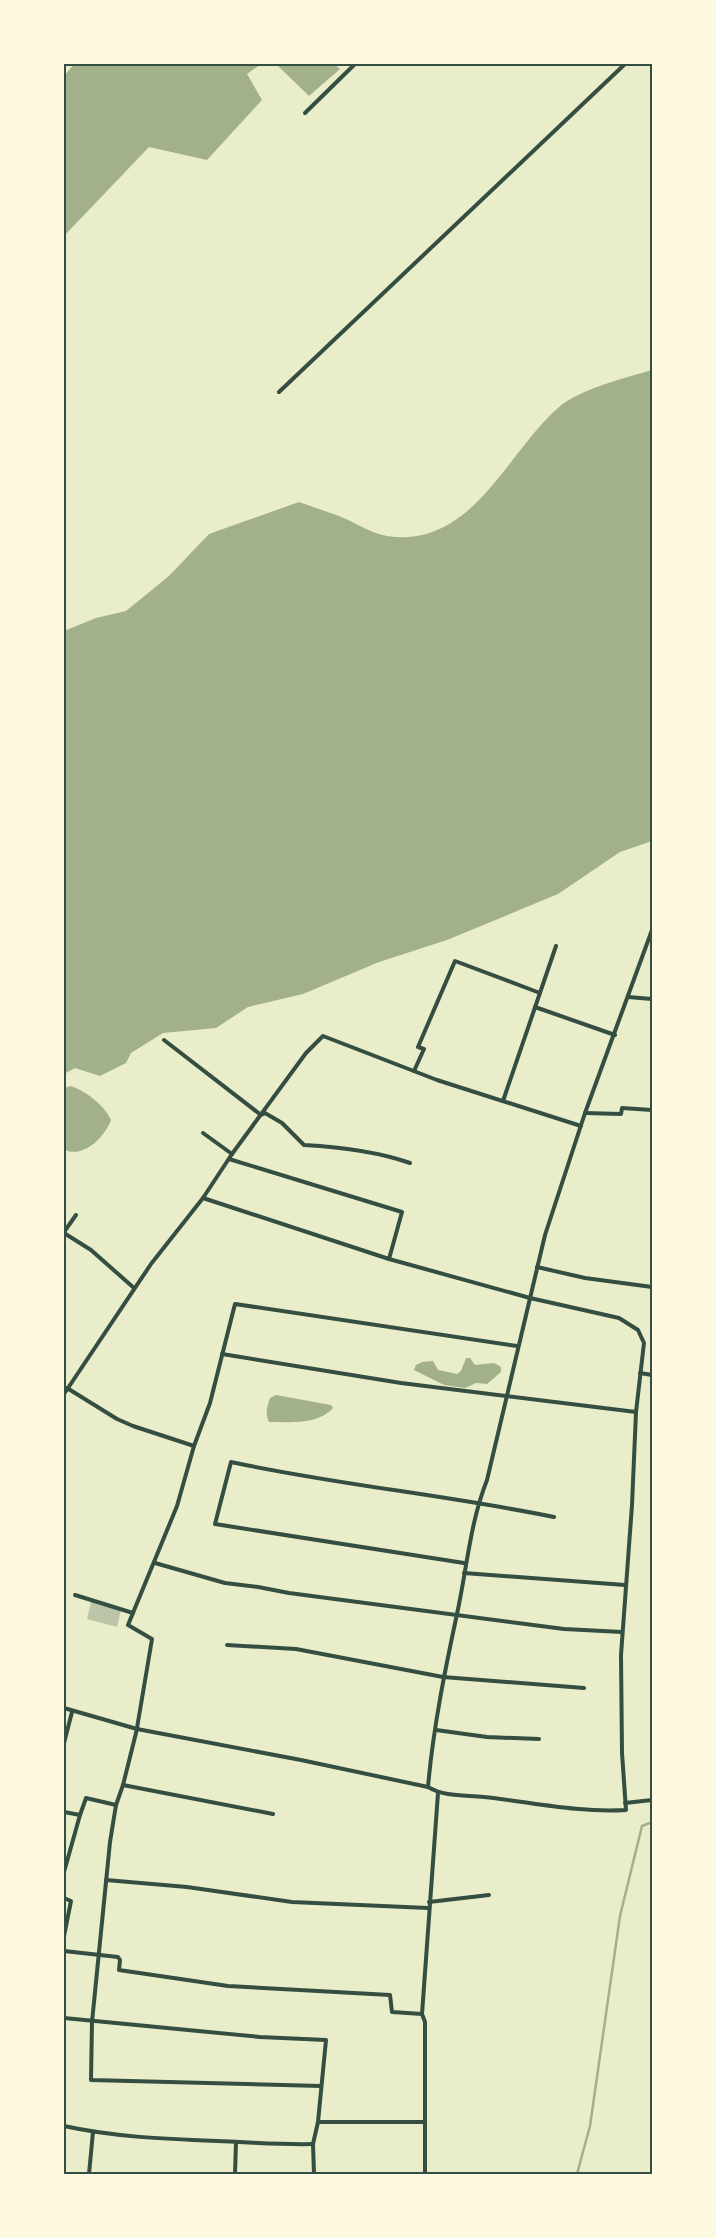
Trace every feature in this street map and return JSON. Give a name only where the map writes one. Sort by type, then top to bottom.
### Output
[{"type":"street","points":[[305,113],[355,64]]},
{"type":"street","points":[[279,392],[624,64]]},
{"type":"street","points":[[428,1787],[443,1677],[457,1615],[464,1563],[479,1502],[488,1480],[517,1346],[537,1267],[557,1196],[652,930]]},
{"type":"street","points":[[503,1101],[556,946]]},
{"type":"street","points":[[414,1071],[424,1049],[418,1047],[455,961],[540,993]]},
{"type":"street","points":[[628,997],[652,999]]},
{"type":"street","points":[[535,1007],[615,1035]]},
{"type":"street","points":[[64,1394],[134,1288],[203,1198],[232,1154],[306,1053],[323,1036],[414,1071],[581,1126]]},
{"type":"street","points":[[164,1040],[260,1115]]},
{"type":"street","points":[[586,1113],[621,1114],[622,1108],[652,1110]]},
{"type":"street","points":[[260,1115],[265,1113],[282,1123],[304,1145],[333,1146],[389,1156],[410,1163]]},
{"type":"street","points":[[203,1132],[232,1154]]},
{"type":"street","points":[[229,1159],[402,1212],[389,1259]]},
{"type":"street","points":[[64,1708],[72,1712],[137,1728],[428,1787],[438,1793],[485,1797],[545,1807],[626,1810],[621,1704],[622,1632],[636,1412],[643,1337],[638,1330],[618,1318],[530,1298],[389,1259],[203,1198]]},
{"type":"street","points":[[76,1214],[64,1233],[91,1250],[134,1288]]},
{"type":"street","points":[[537,1267],[585,1278],[652,1287]]},
{"type":"street","points":[[321,2086],[91,2080],[92,2022],[98,1956],[116,1805],[137,1728],[152,1638],[128,1625],[155,1564],[177,1506],[194,1446],[210,1403],[235,1304],[517,1346]]},
{"type":"street","points":[[222,1354],[401,1384],[636,1412]]},
{"type":"street","points":[[640,1373],[652,1375]]},
{"type":"street","points":[[68,1388],[117,1419],[194,1446]]},
{"type":"street","points":[[464,1563],[215,1524],[231,1462],[278,1472],[479,1502],[554,1517]]},
{"type":"street","points":[[155,1564],[225,1583],[397,1608],[564,1629],[622,1632]]},
{"type":"street","points":[[464,1573],[626,1585]]},
{"type":"street","points":[[75,1595],[133,1613]]},
{"type":"street","points":[[227,1645],[296,1649],[443,1677],[584,1688]]},
{"type":"street","points":[[64,1743],[72,1712]]},
{"type":"street","points":[[436,1730],[487,1737],[539,1740]]},
{"type":"street","points":[[123,1785],[273,1814]]},
{"type":"street","points":[[425,2174],[425,2022],[422,2014],[428,1908],[438,1793]]},
{"type":"street","points":[[64,1872],[86,1798],[116,1805]]},
{"type":"street","points":[[625,1803],[652,1800]]},
{"type":"street","points":[[64,1812],[80,1815]]},
{"type":"street","points":[[106,1880],[186,1887],[292,1902],[428,1908]]},
{"type":"street","points":[[429,1902],[489,1895]]},
{"type":"street","points":[[64,1898],[71,1901],[64,1936]]},
{"type":"street","points":[[64,1951],[119,1958],[119,1970],[228,1986],[390,1995],[392,2012],[422,2014]]},
{"type":"street","points":[[64,2018],[302,2040],[326,2040],[318,2122],[313,2144],[314,2174]]},
{"type":"street","points":[[318,2122],[424,2122]]},
{"type":"street","points":[[64,2126],[93,2132],[281,2146],[313,2144]]},
{"type":"street","points":[[89,2174],[93,2132]]},
{"type":"street","points":[[235,2174],[236,2142]]},
{"type":"shaded area","points":[[74,64],[261,64],[247,74],[262,100],[207,160],[149,147],[64,236],[64,76]]},
{"type":"shaded area","points":[[276,64],[334,64],[340,69],[309,96]]},
{"type":"shaded area","points":[[652,370],[652,841],[620,852],[558,894],[447,940],[379,962],[303,994],[248,1007],[216,1028],[163,1033],[131,1053],[126,1063],[100,1076],[75,1068],[64,1074],[64,631],[96,618],[126,611],[169,576],[209,534],[299,502],[387,536],[417,536],[442,528],[465,513],[485,493],[539,427],[567,401],[603,385]]},
{"type":"shaded area","points":[[71,1086],[94,1100],[104,1109],[111,1120],[98,1140],[78,1152],[64,1149],[64,1088]]},
{"type":"shaded area","points":[[466,1358],[470,1358],[475,1365],[494,1363],[501,1367],[501,1372],[487,1384],[476,1383],[465,1388],[444,1385],[414,1370],[416,1365],[422,1362],[433,1361],[438,1370],[457,1374],[461,1371]]},
{"type":"shaded area","points":[[276,1395],[331,1405],[333,1408],[312,1420],[269,1422],[268,1404],[270,1398]]},
{"type":"building","points":[[91,1602],[121,1610],[117,1627],[87,1619]]},
{"type":"waterway","points":[[577,2174],[590,2126],[620,1916],[642,1826],[652,1822]]}]
